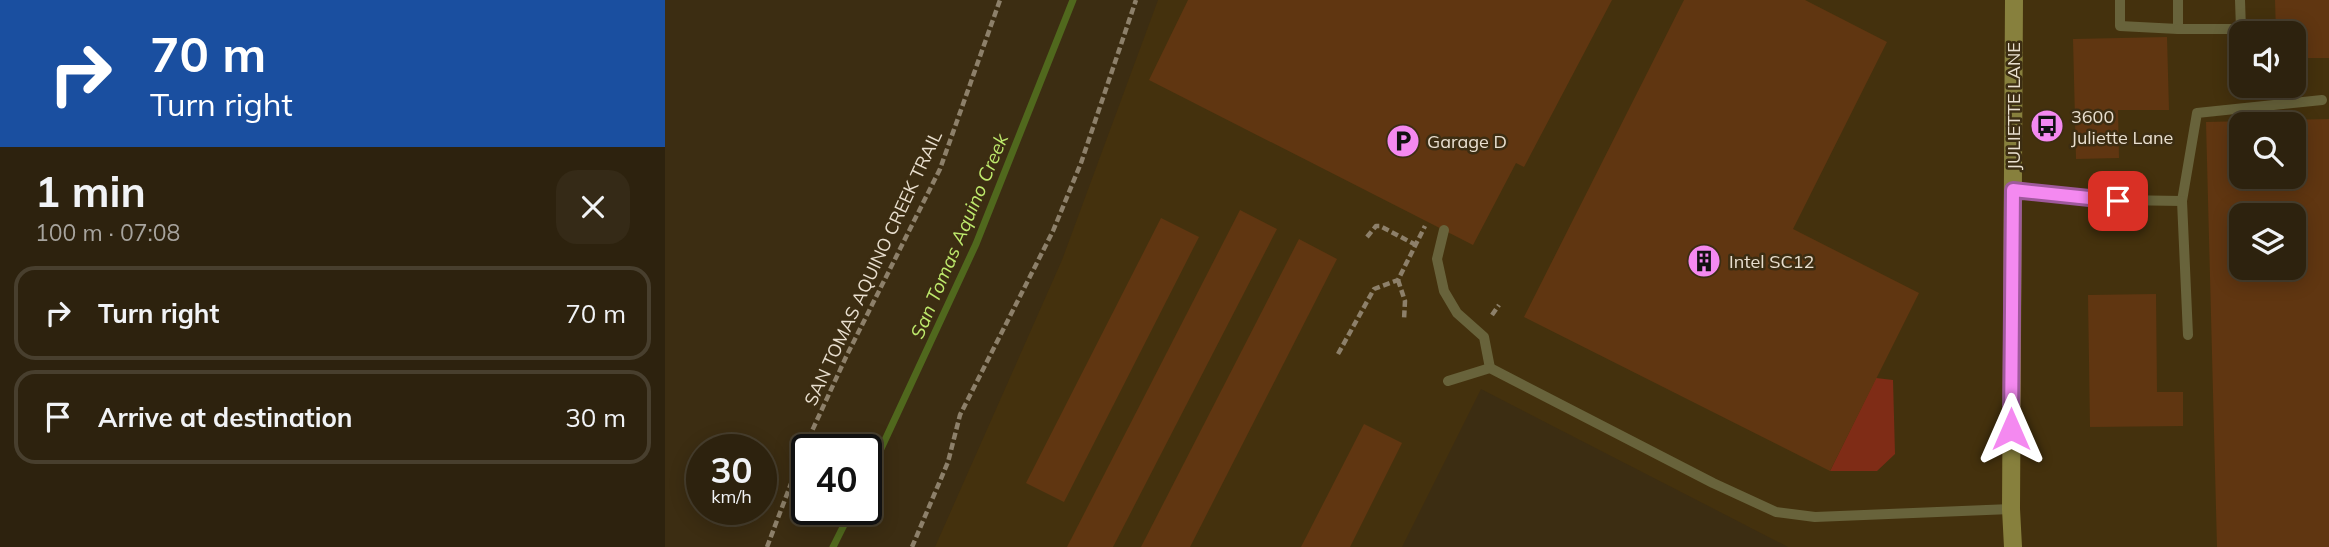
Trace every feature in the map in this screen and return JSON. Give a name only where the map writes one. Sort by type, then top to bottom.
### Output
[{"type":"street","name":"JULIETTE LANE","points":[[2013,547],[2014,0]]},
{"type":"lane","points":[[2120,0],[2120,26],[2241,29],[2240,0]]},
{"type":"lane","points":[[2178,0],[2178,29]]},
{"type":"lane","points":[[2188,335],[2182,201],[2197,113],[2322,100]]},
{"type":"lane","points":[[2013,190],[2118,201],[2182,201]]},
{"type":"lane","points":[[1444,230],[1437,259],[1444,291],[1457,313],[1483,337],[1490,368]]},
{"type":"lane","points":[[1448,381],[1490,368],[1713,484],[1776,512],[1815,517],[2011,509]]},
{"type":"path","name":"SAN TOMAS AQUINO CREEK TRAIL","points":[[767,547],[806,444],[846,357],[940,169],[1000,0]]},
{"type":"path","points":[[912,547],[948,462],[961,415],[1053,231],[1067,197],[1136,0]]},
{"type":"path","points":[[1338,354],[1374,289],[1398,280],[1428,222]]},
{"type":"path","points":[[1367,237],[1376,226],[1380,226],[1416,245]]},
{"type":"path","points":[[1398,280],[1405,301],[1404,320]]},
{"type":"path","points":[[1492,315],[1499,305]]},
{"type":"shaded area","points":[[1158,0],[2329,0],[2329,547],[1788,547],[1481,389],[1402,547],[935,547],[1062,260]]},
{"type":"shaded area","points":[[1876,378],[1893,380],[1895,454],[1877,471],[1830,471]]},
{"type":"building","name":"Garage D","points":[[1188,0],[1612,0],[1524,167],[1516,163],[1473,245],[1149,80]]},
{"type":"building","name":"Intel SC12","points":[[1684,0],[1805,0],[1887,42],[1793,229],[1919,293],[1830,471],[1524,317]]},
{"type":"building","points":[[2275,0],[2329,0],[2329,58],[2306,58],[2306,21],[2276,21]]},
{"type":"building","points":[[2167,37],[2169,110],[2118,110],[2119,158],[2076,159],[2073,39]]},
{"type":"building","points":[[2329,119],[2329,547],[2217,547],[2206,122],[2229,121],[2229,189],[2306,189],[2306,120]]},
{"type":"building","points":[[1240,210],[1277,229],[1113,547],[1067,547]]},
{"type":"building","points":[[1161,218],[1199,237],[1064,502],[1026,483]]},
{"type":"building","points":[[1299,239],[1337,259],[1190,547],[1141,547]]},
{"type":"building","points":[[2156,294],[2157,392],[2183,392],[2183,426],[2090,427],[2088,295]]},
{"type":"building","points":[[1364,424],[1402,443],[1350,547],[1301,547]]},
{"type":"waterway","name":"San Tomas Aquino Creek","points":[[882,447],[976,244],[1073,0]]},
{"type":"waterway","name":"San Tomas Aquino Creek","points":[[833,547],[844,525]]},
{"type":"place","name":"3600 Juliette Lane","points":[[2047,126]]},
{"type":"place","name":"Garage D","points":[[1403,141]]},
{"type":"place","name":"Intel SC12","points":[[1704,261]]},
{"type":"route","points":[[2011,429],[2013,190],[2118,201]]}]
